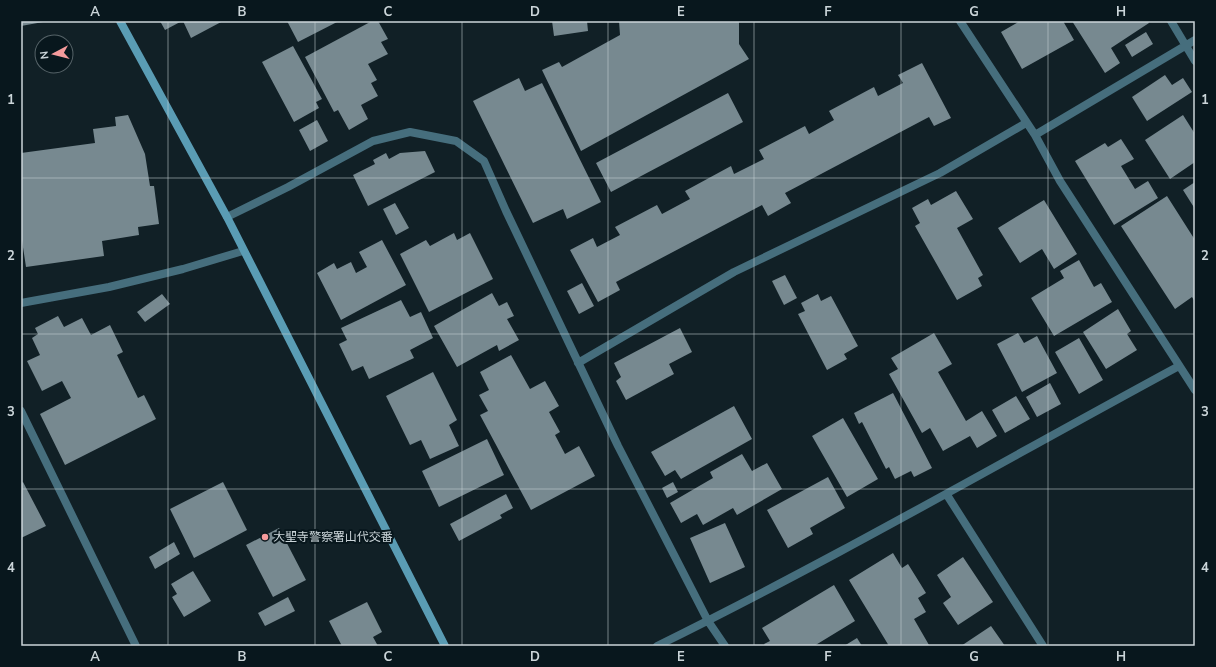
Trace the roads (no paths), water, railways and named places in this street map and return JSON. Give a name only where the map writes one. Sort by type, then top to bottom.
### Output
[{"type":"street","points":[[120,21],[227,218],[445,646]]},
{"type":"street","points":[[960,21],[1035,135],[1060,181],[1195,390]]},
{"type":"street","points":[[1171,21],[1195,61]]},
{"type":"street","points":[[1035,135],[1195,40]]},
{"type":"street","points":[[578,363],[734,272],[940,173],[1026,123]]},
{"type":"street","points":[[227,218],[373,141],[410,132],[456,141],[484,161],[578,363],[642,494],[708,621],[725,646]]},
{"type":"street","points":[[21,303],[109,287],[184,269],[243,252]]},
{"type":"street","points":[[657,646],[708,621],[947,494],[1047,437],[1179,366]]},
{"type":"street","points":[[21,411],[136,646]]},
{"type":"street","points":[[947,494],[1043,646]]},
{"type":"place","name":"大聖寺警察署山代交番","points":[[265,537]]}]
